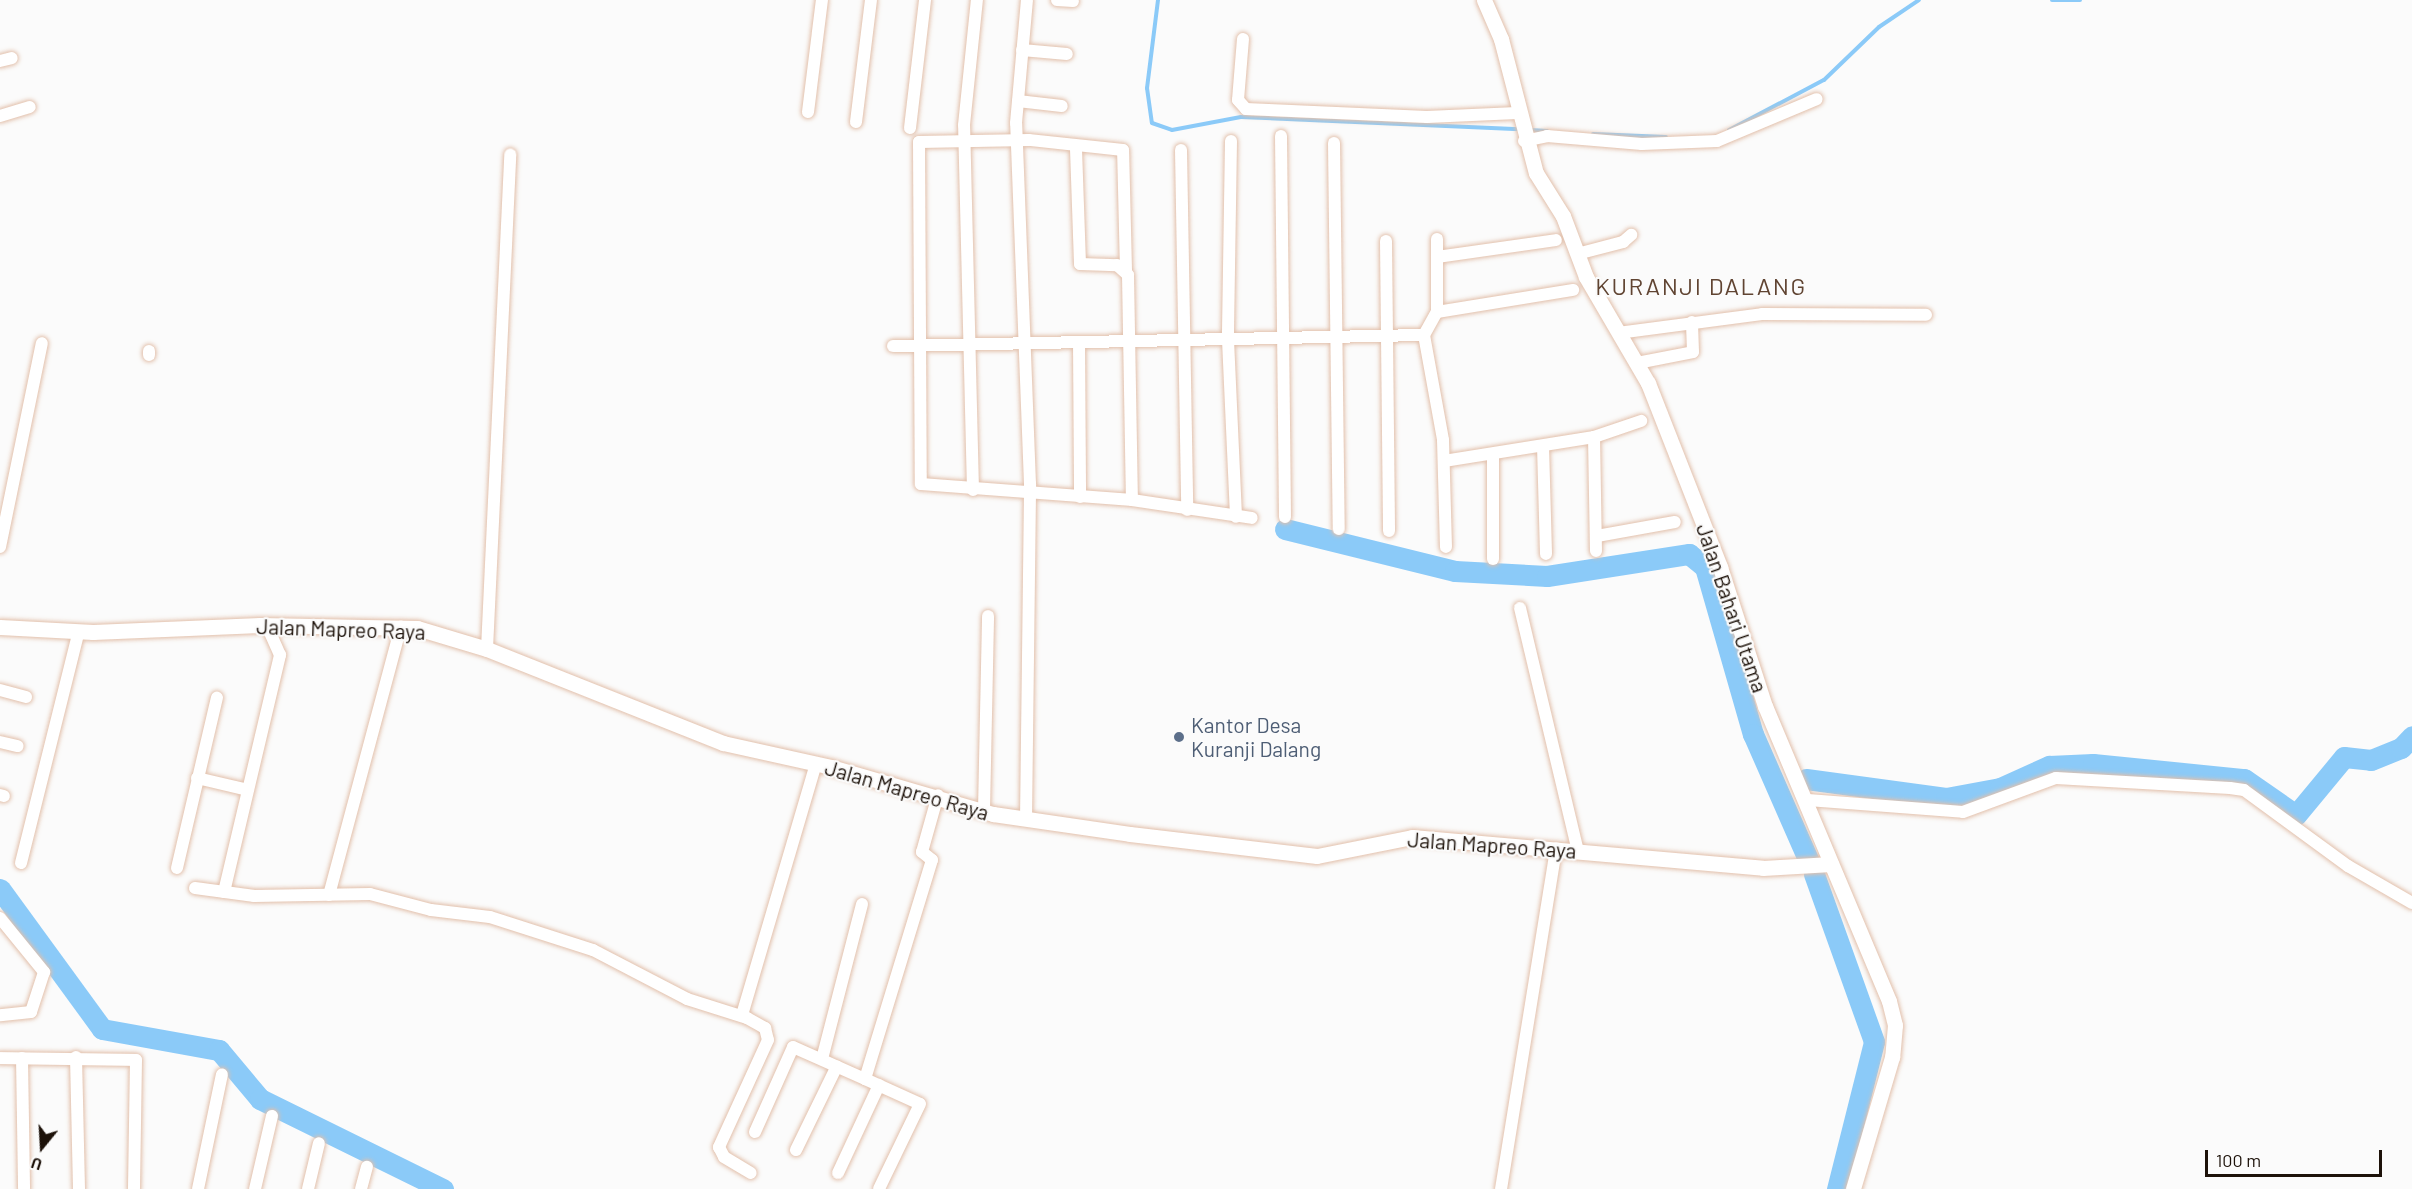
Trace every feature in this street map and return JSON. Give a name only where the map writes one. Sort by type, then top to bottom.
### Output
[{"type":"street","points":[[808,112],[822,0]]},
{"type":"street","points":[[856,122],[871,0]]},
{"type":"street","points":[[910,128],[925,0]]},
{"type":"street","points":[[973,490],[973,345],[966,141],[977,0]]},
{"type":"street","points":[[1026,820],[1030,493],[1018,101],[1027,0]]},
{"type":"street","points":[[1057,0],[1073,1]]},
{"type":"street","name":"Jalan Bahari Utama","points":[[1484,0],[1501,39],[1521,129],[1577,254],[1618,333],[1637,363],[1720,567],[1765,705],[1808,800],[1895,1025],[1892,1057],[1853,1189]]},
{"type":"street","points":[[1243,39],[1238,100],[1246,109],[1427,117],[1521,129],[1547,136],[1642,144],[1717,141],[1817,99]]},
{"type":"street","points":[[1022,50],[1067,54]]},
{"type":"street","points":[[1018,101],[1062,106]]},
{"type":"street","points":[[0,116],[30,107]]},
{"type":"street","points":[[1281,136],[1286,338],[1285,517]]},
{"type":"street","points":[[1132,500],[1124,150],[1076,149],[1020,140],[918,145],[921,484],[973,490],[1132,500],[1252,518]]},
{"type":"street","points":[[1231,141],[1228,340],[1236,517]]},
{"type":"street","points":[[1334,143],[1339,529]]},
{"type":"street","points":[[1076,149],[1080,264],[1126,270]]},
{"type":"street","points":[[1181,150],[1180,341],[1187,510]]},
{"type":"street","points":[[487,649],[510,154]]},
{"type":"street","points":[[1577,254],[1623,242],[1631,235]]},
{"type":"street","points":[[1437,238],[1437,312],[1424,335],[1444,461],[1446,547]]},
{"type":"street","points":[[1437,257],[1556,240]]},
{"type":"street","points":[[1386,241],[1389,336],[1389,531]]},
{"type":"street","points":[[1437,312],[1573,291]]},
{"type":"street","points":[[1618,333],[1762,314],[1926,315]]},
{"type":"street","points":[[1637,363],[1693,352],[1692,322]]},
{"type":"street","points":[[893,346],[1424,335]]},
{"type":"street","points":[[1079,342],[1080,497]]},
{"type":"street","points":[[0,547],[42,343]]},
{"type":"street","points":[[1444,461],[1493,456],[1594,436],[1641,421]]},
{"type":"street","points":[[1594,436],[1598,536],[1596,551]]},
{"type":"street","points":[[1543,446],[1546,554]]},
{"type":"street","points":[[1493,456],[1494,559]]},
{"type":"street","points":[[1598,536],[1675,522]]},
{"type":"street","points":[[1520,608],[1578,850]]},
{"type":"street","points":[[984,810],[988,616]]},
{"type":"street","points":[[224,892],[280,655],[267,626]]},
{"type":"street","name":"Jalan Mapreo Raya","points":[[0,627],[79,631],[267,626],[401,627],[487,649],[703,736],[938,795],[984,810],[1026,820],[1317,856],[1412,837],[1763,868],[1831,864]]},
{"type":"street","points":[[329,895],[401,627]]},
{"type":"street","points":[[21,863],[79,631]]},
{"type":"street","points":[[0,690],[26,697]]},
{"type":"street","points":[[177,868],[217,698]]},
{"type":"street","points":[[0,742],[18,746]]},
{"type":"street","points":[[742,1015],[816,764]]},
{"type":"street","points":[[1808,800],[1963,812],[2056,777],[2230,788],[2249,794],[2348,866],[2412,903]]},
{"type":"street","points":[[197,778],[248,789]]},
{"type":"street","points":[[865,1079],[932,860],[922,852],[938,795]]},
{"type":"street","points":[[1501,1189],[1556,848]]},
{"type":"street","points":[[195,888],[224,892],[370,894],[420,908],[502,920],[612,958],[687,999],[742,1015],[765,1028],[768,1040],[718,1147],[724,1157],[751,1173]]},
{"type":"street","points":[[822,1059],[862,904]]},
{"type":"street","points":[[0,918],[44,972],[31,1012],[1,1013]]},
{"type":"street","points":[[755,1132],[793,1047],[879,1085],[920,1104],[879,1189]]},
{"type":"street","points":[[76,1057],[79,1189]]},
{"type":"street","points":[[0,1058],[76,1057],[136,1060],[134,1189]]},
{"type":"street","points":[[22,1058],[24,1189]]},
{"type":"street","points":[[796,1150],[837,1066]]},
{"type":"street","points":[[198,1189],[222,1074]]},
{"type":"street","points":[[838,1173],[879,1085]]},
{"type":"street","points":[[255,1189],[272,1116]]},
{"type":"street","points":[[308,1189],[319,1143]]},
{"type":"street","points":[[362,1189],[367,1167]]},
{"type":"waterway","points":[[1158,0],[1147,88],[1152,123],[1172,130],[1241,117],[1520,129]]},
{"type":"waterway","points":[[1729,130],[1824,80],[1879,27],[1919,0]]},
{"type":"waterway","points":[[2052,0],[2080,0]]},
{"type":"waterway","points":[[1530,130],[1547,131]]},
{"type":"waterway","points":[[1593,134],[1666,137]]},
{"type":"waterway","points":[[1285,529],[1455,571],[1547,576],[1689,554],[1705,567],[1753,734],[1810,864]]},
{"type":"waterway","points":[[1806,779],[1946,798],[2000,788],[2049,766],[2093,764],[2244,779],[2296,815],[2344,757],[2371,760],[2401,748],[2412,736]]},
{"type":"waterway","points":[[1814,874],[1874,1042],[1837,1189]]},
{"type":"waterway","points":[[0,889],[102,1029],[219,1050],[260,1099],[443,1189]]},
{"type":"place","name":"Kantor Desa Kuranji Dalang","points":[[1179,737]]},
{"type":"district","name":"KURANJI DALANG","points":[[1701,286]]}]
